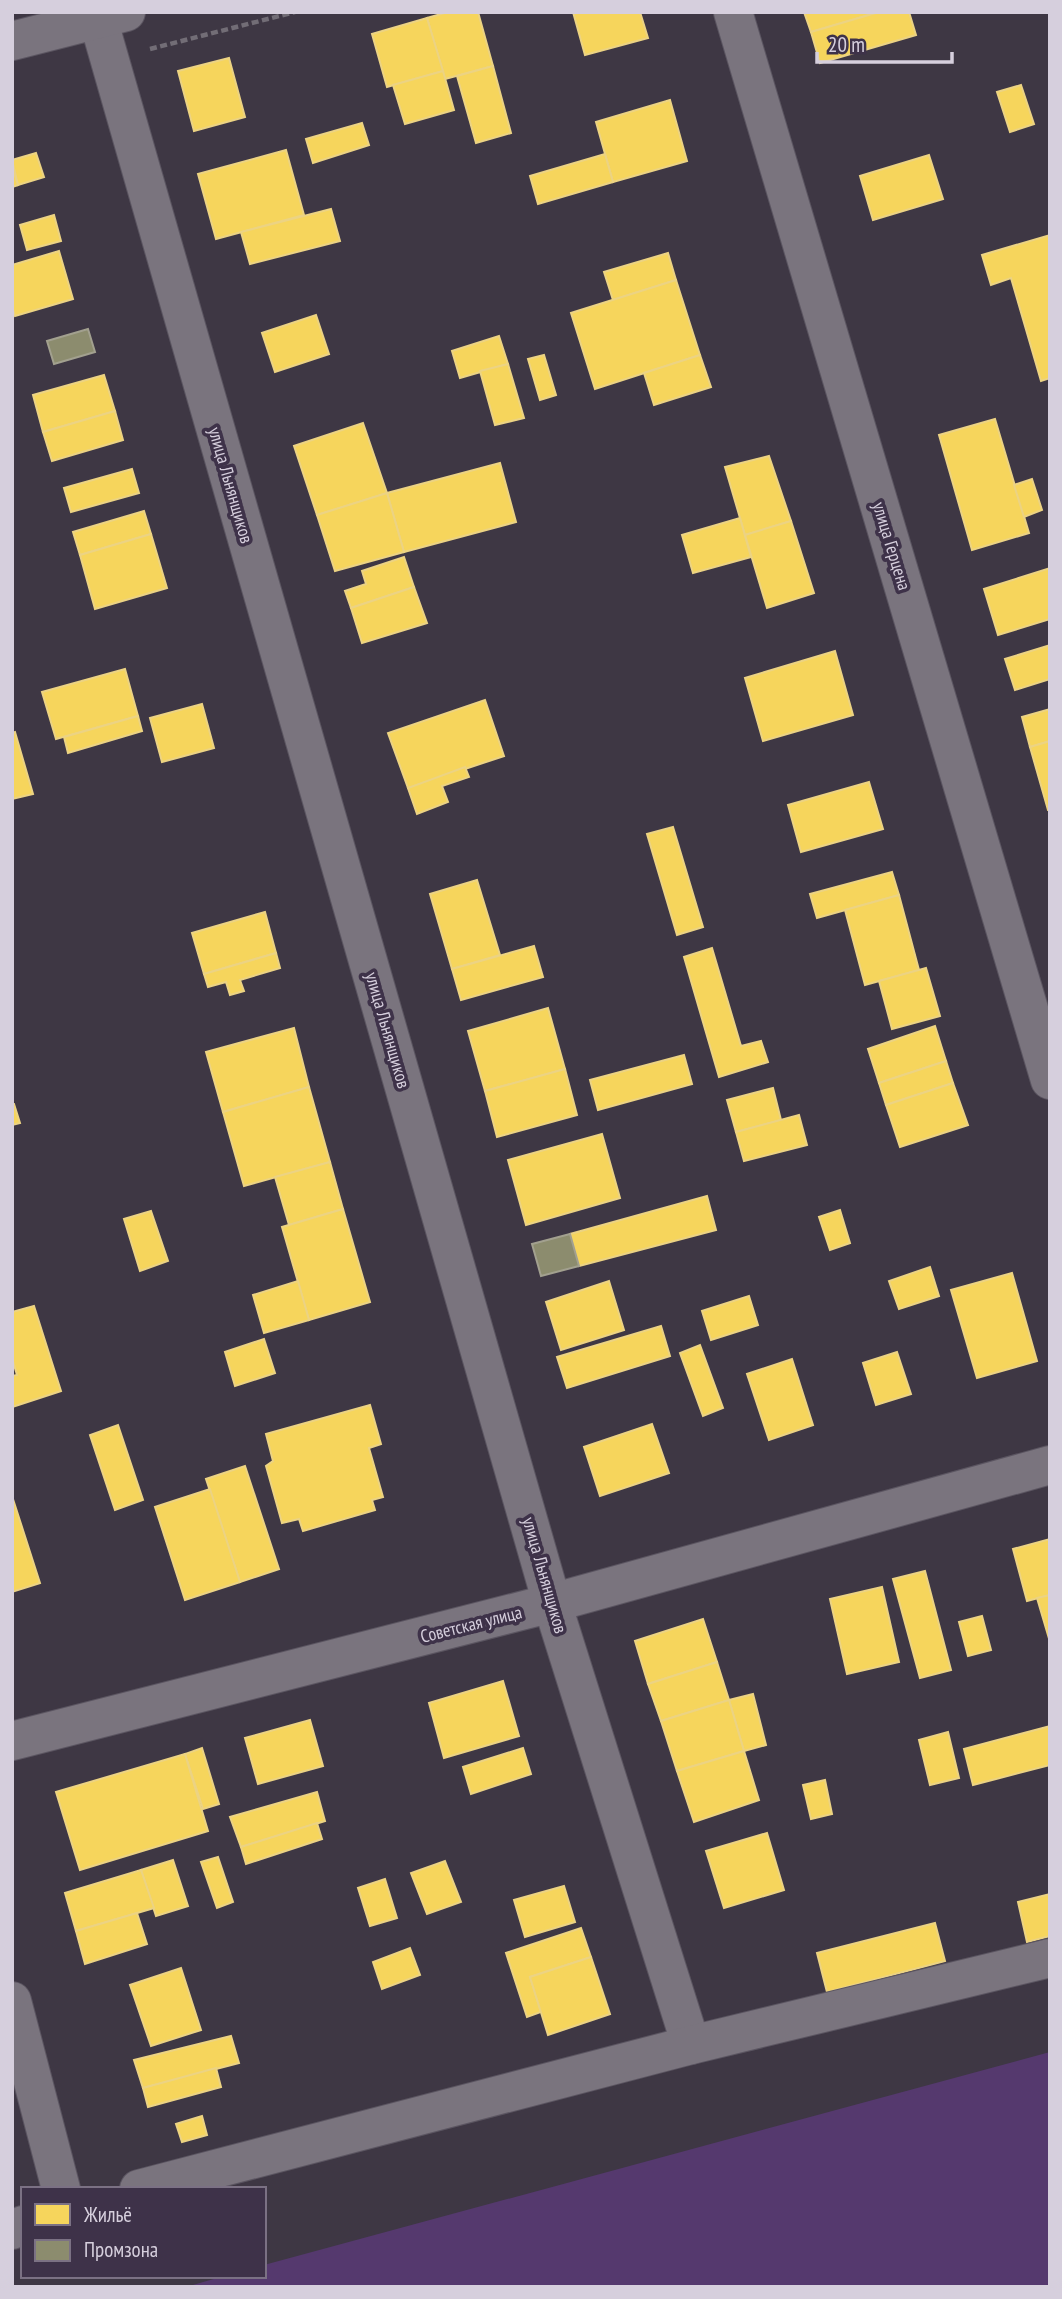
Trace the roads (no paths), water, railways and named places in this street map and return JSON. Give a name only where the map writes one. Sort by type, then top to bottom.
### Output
[{"type":"street","name":"улица Герцена","points":[[733,12],[1050,1080]]},
{"type":"street","points":[[12,41],[107,14]]},
{"type":"street","name":"улица Льнянщиков","points":[[107,14],[552,1603],[691,2045]]},
{"type":"street","name":"Советская улица","points":[[12,1741],[552,1603],[1050,1465]]},
{"type":"street","points":[[147,2187],[691,2045],[1050,1958]]},
{"type":"street","points":[[12,2001],[60,2187]]}]
